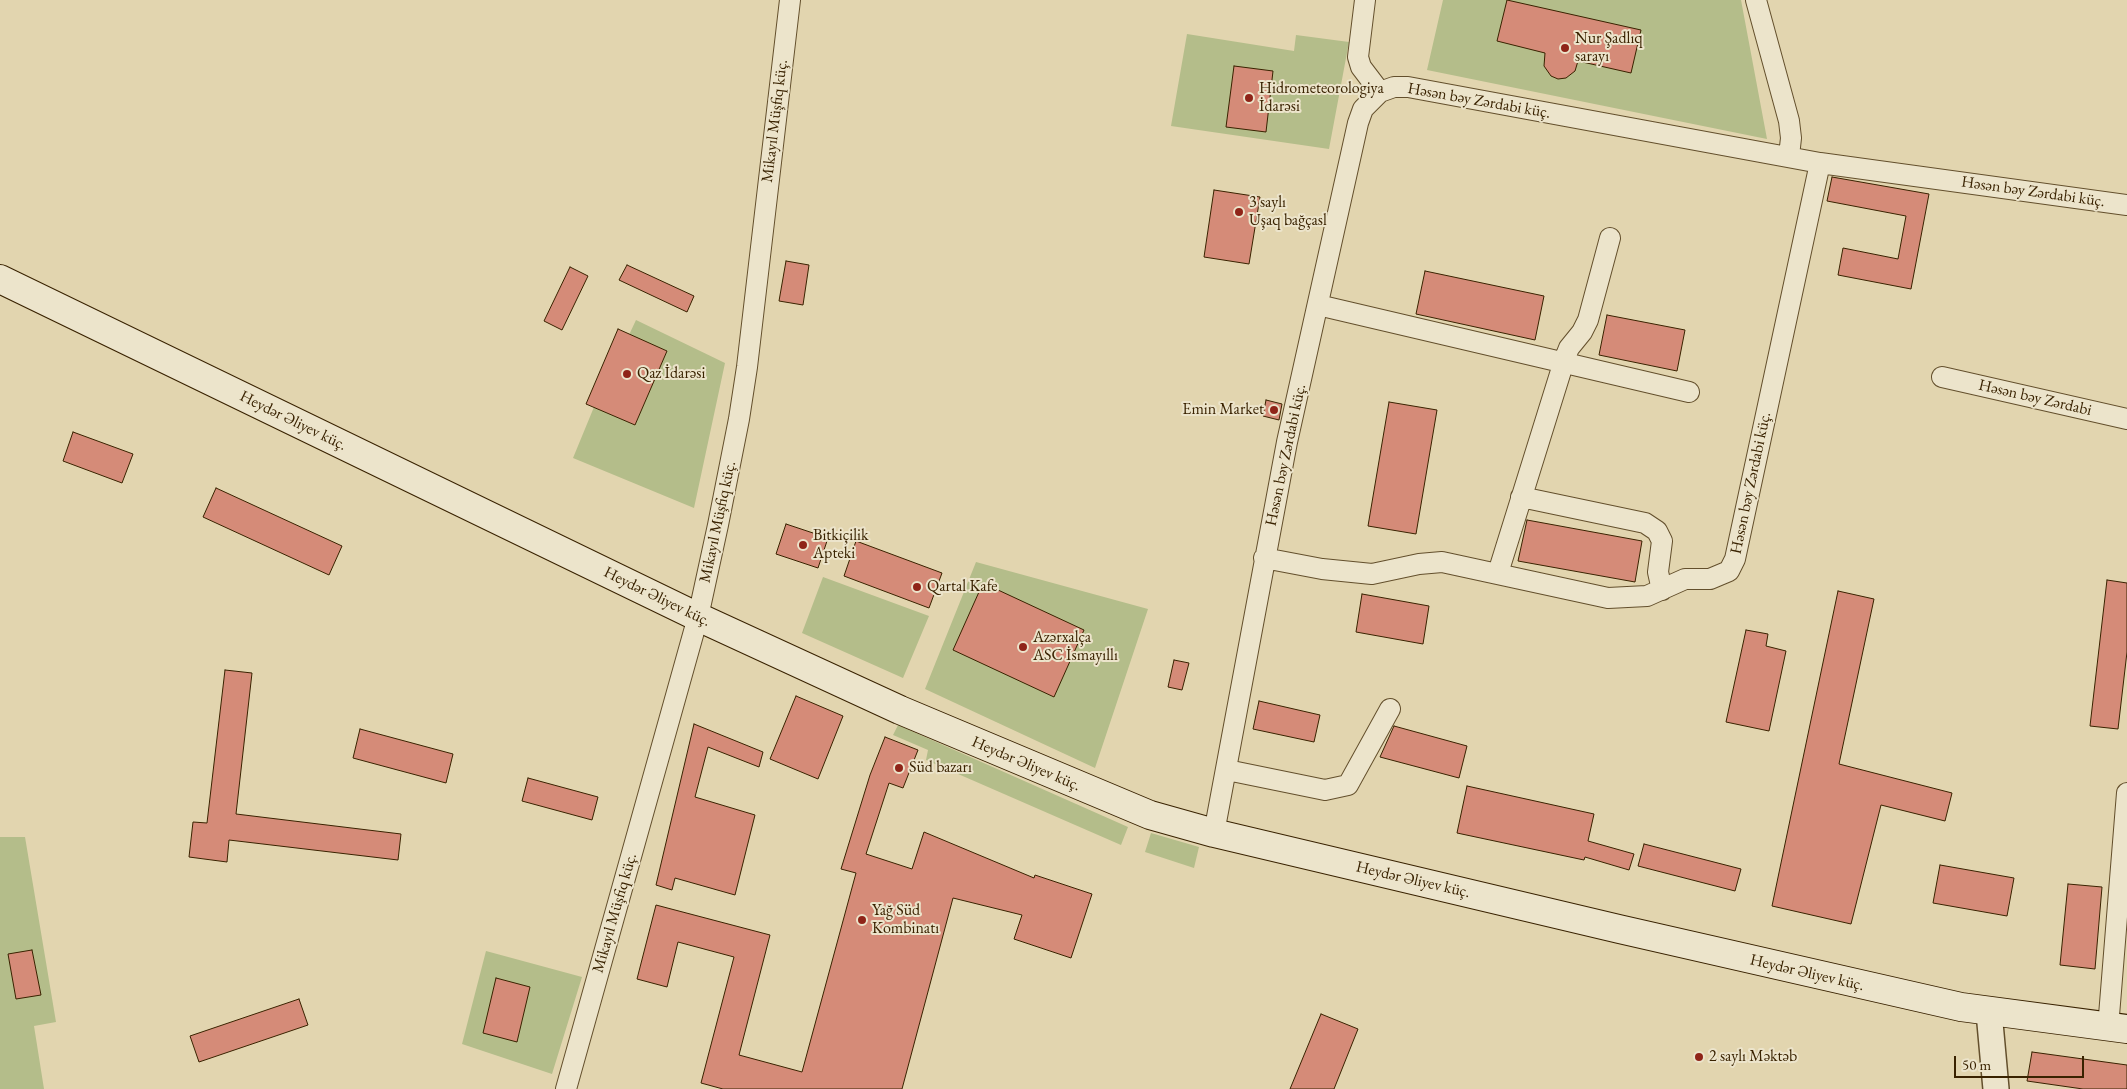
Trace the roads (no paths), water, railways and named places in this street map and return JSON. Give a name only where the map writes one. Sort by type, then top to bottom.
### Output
[{"type":"main road","name":"Heydər Əliyev küç.","points":[[0,279],[698,617],[900,710],[1150,815],[1619,930],[1989,1012],[2117,1028]]},
{"type":"street","name":"Mikayıl Müşfiq küç.","points":[[566,1089],[698,617],[740,419],[790,0]]},
{"type":"street","points":[[1365,0],[1358,57],[1361,67],[1380,92]]},
{"type":"street","points":[[1756,0],[1788,121],[1791,138],[1789,156]]},
{"type":"street","name":"Həsən bəy Zərdabi küç.","points":[[1214,832],[1287,442],[1358,123],[1363,109],[1380,92],[1394,87],[1408,87],[1820,163],[2127,205]]},
{"type":"street","name":"Həsən bəy Zərdabi küç.","points":[[1264,558],[1322,569],[1372,574],[1420,564],[1442,562],[1608,598],[1648,596],[1685,579],[1710,579],[1720,577],[1729,572],[1736,560],[1820,163]]},
{"type":"street","points":[[1498,573],[1568,348],[1582,332],[1588,320],[1610,238]]},
{"type":"street","points":[[1318,305],[1563,364],[1689,392]]},
{"type":"street","name":"Həsən bəy Zərdabi","points":[[1942,377],[2127,419]]},
{"type":"street","points":[[1521,497],[1646,523],[1657,531],[1662,542],[1658,572],[1662,590]]},
{"type":"street","points":[[1227,770],[1325,790],[1348,785],[1390,709]]},
{"type":"street","points":[[2117,1028],[2127,797]]},
{"type":"street","points":[[1989,1012],[1996,1089]]},
{"type":"place","name":"Nur Şadlıq sarayı","points":[[1565,48]]},
{"type":"place","name":"Hidrometeorologiya İdarəsi","points":[[1249,98]]},
{"type":"place","name":"3 saylı Uşaq bağçasl","points":[[1239,212]]},
{"type":"place","name":"Qaz İdarəsi","points":[[627,374]]},
{"type":"place","name":"Emin Market","points":[[1274,410]]},
{"type":"place","name":"Bitkiçilik Apteki","points":[[803,545]]},
{"type":"place","name":"Qartal Kafe","points":[[917,587]]},
{"type":"place","name":"Azərxalça ASC İsmayıllı","points":[[1023,647]]},
{"type":"place","name":"Süd bazarı","points":[[899,768]]},
{"type":"place","name":"Yağ Süd Kombinatı","points":[[862,920]]},
{"type":"place","name":"2 saylı Məktəb","points":[[1699,1057]]}]
